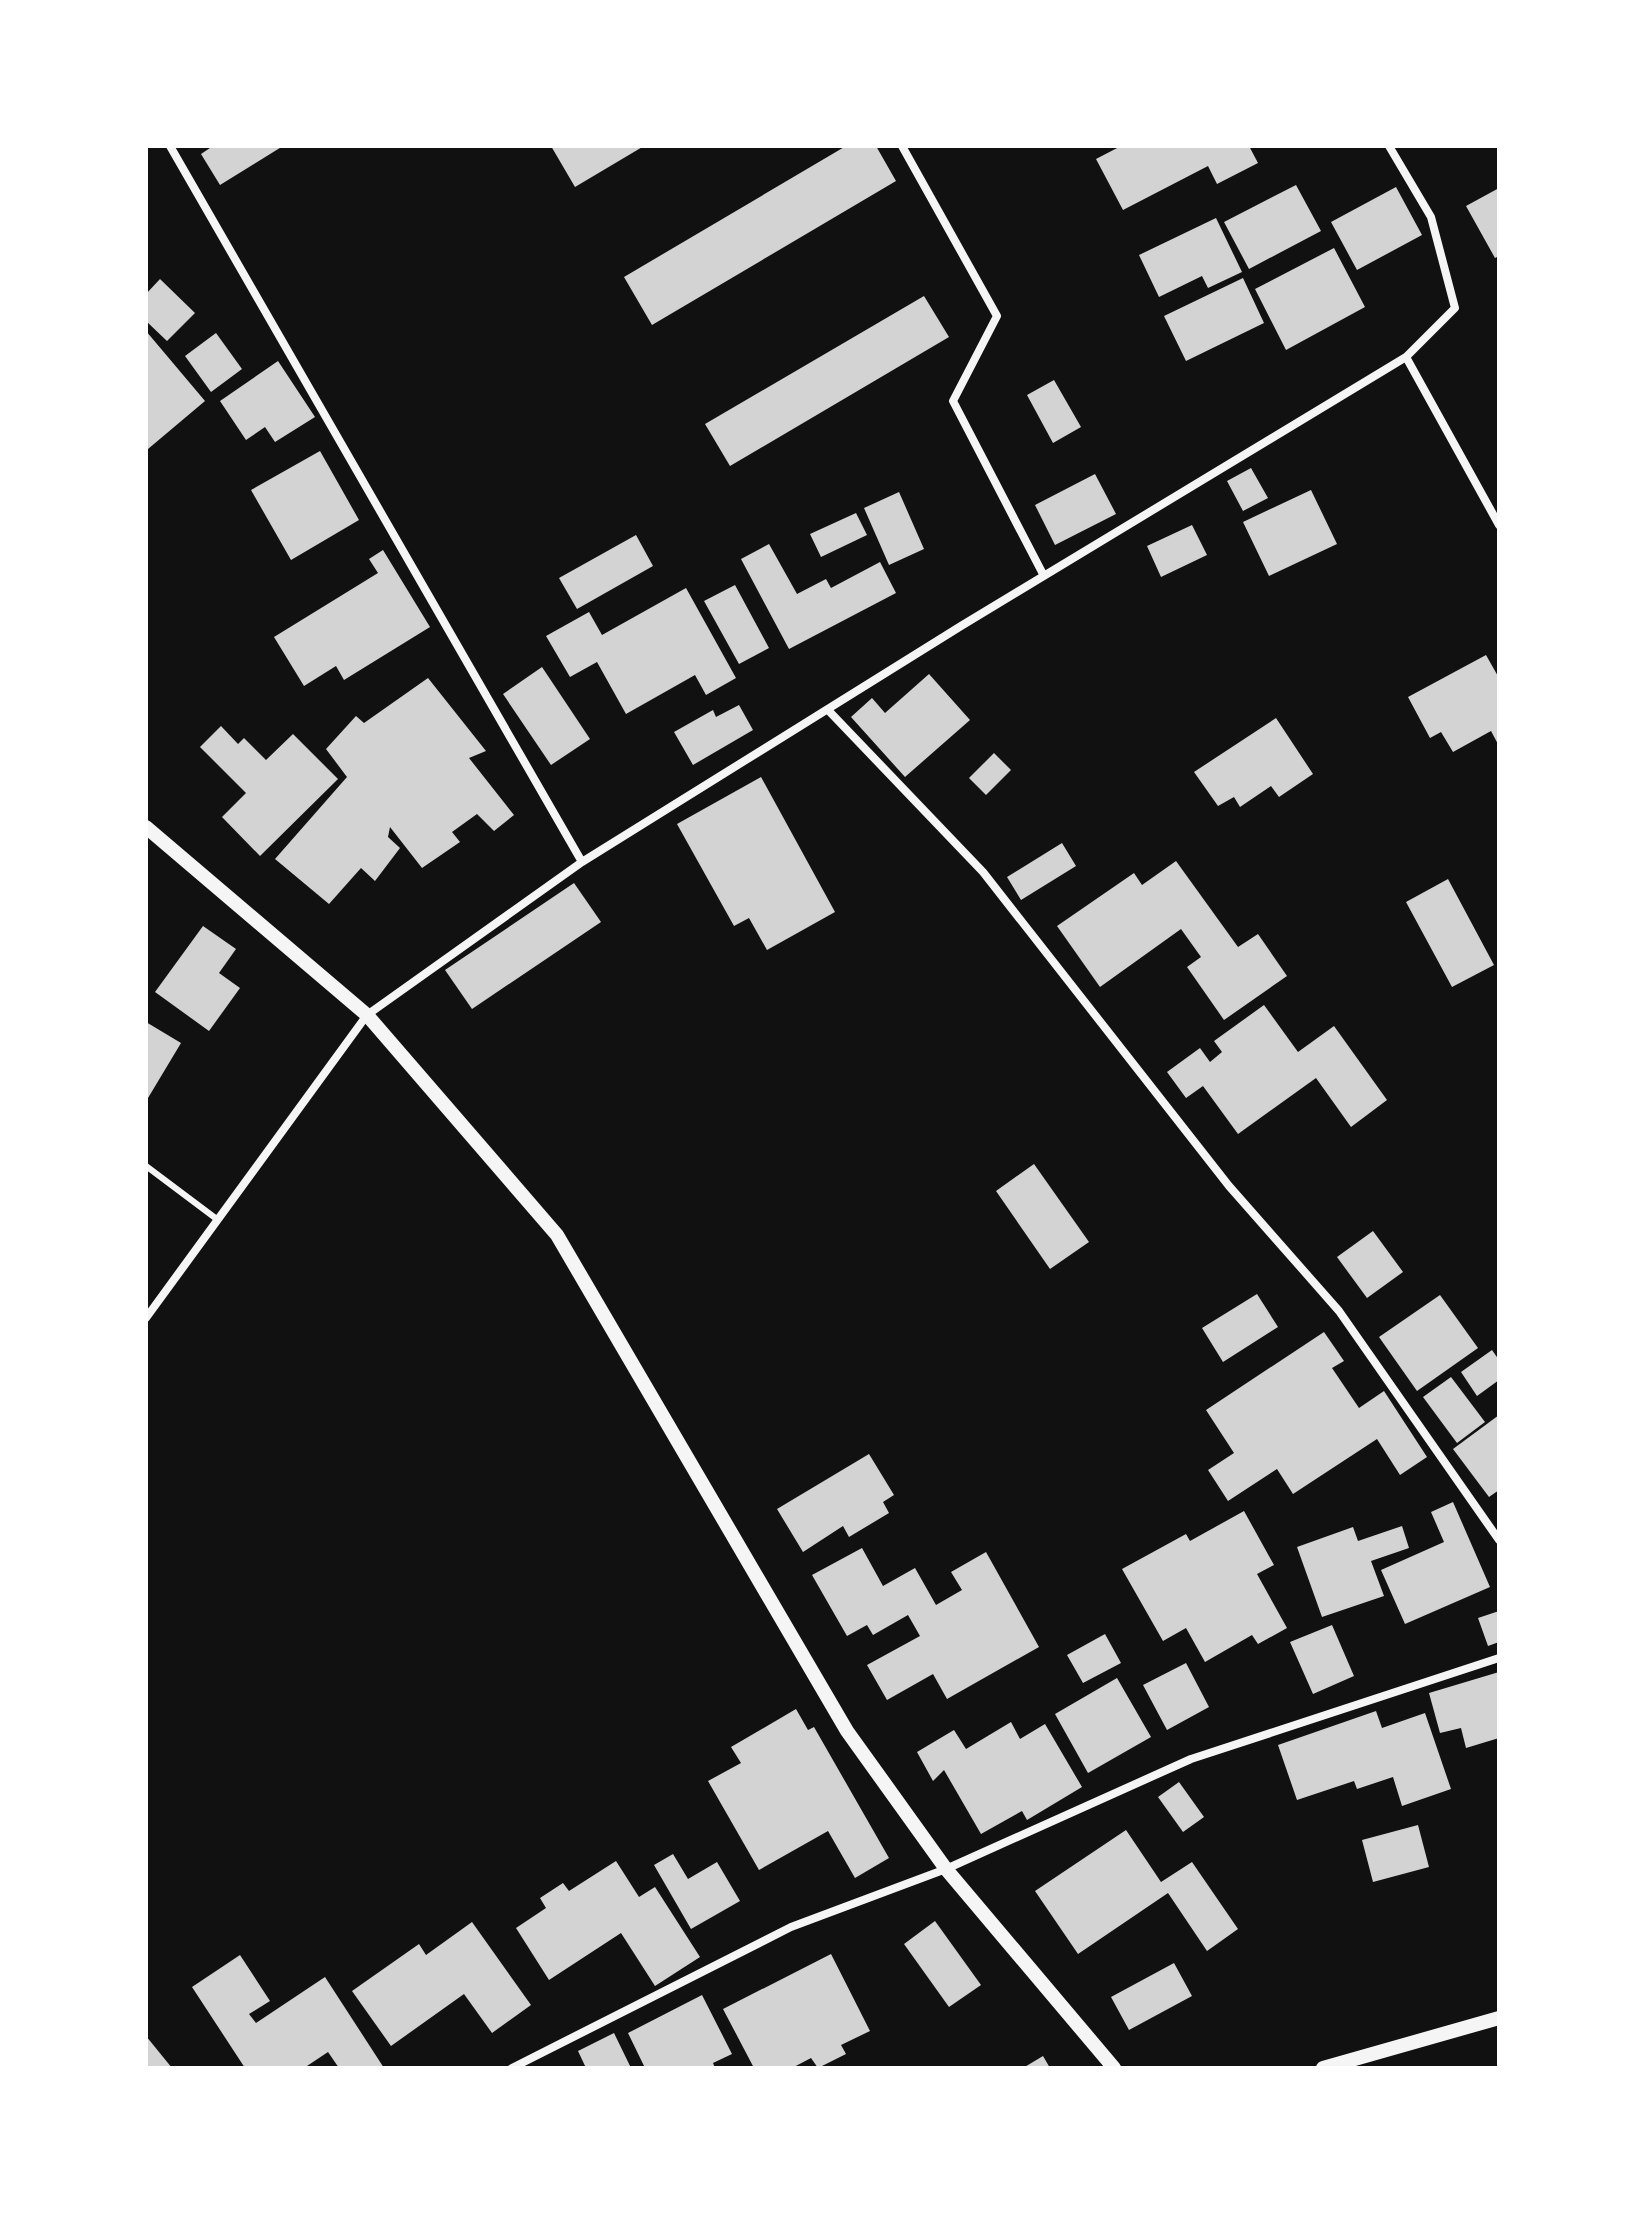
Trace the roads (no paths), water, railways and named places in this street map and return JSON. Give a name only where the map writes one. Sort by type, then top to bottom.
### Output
[{"type":"street","points":[[170,146],[582,862]]},
{"type":"street","points":[[902,146],[997,316],[953,401],[1044,576]]},
{"type":"street","points":[[146,1318],[367,1015],[582,862],[1044,576],[1406,357],[1455,308],[1431,217],[1389,146]]},
{"type":"street","points":[[1406,357],[1499,525]]},
{"type":"street","points":[[828,710],[983,872],[1229,1186],[1339,1311],[1499,1540]]},
{"type":"street","points":[[146,827],[367,1015],[557,1235],[847,1731],[946,1869],[1114,2068]]},
{"type":"street","points":[[512,2068],[791,1927],[946,1869],[1191,1759],[1499,1658]]},
{"type":"street","points":[[1323,2068],[1499,2018]]},
{"type":"lane","points":[[146,1166],[218,1220]]}]
